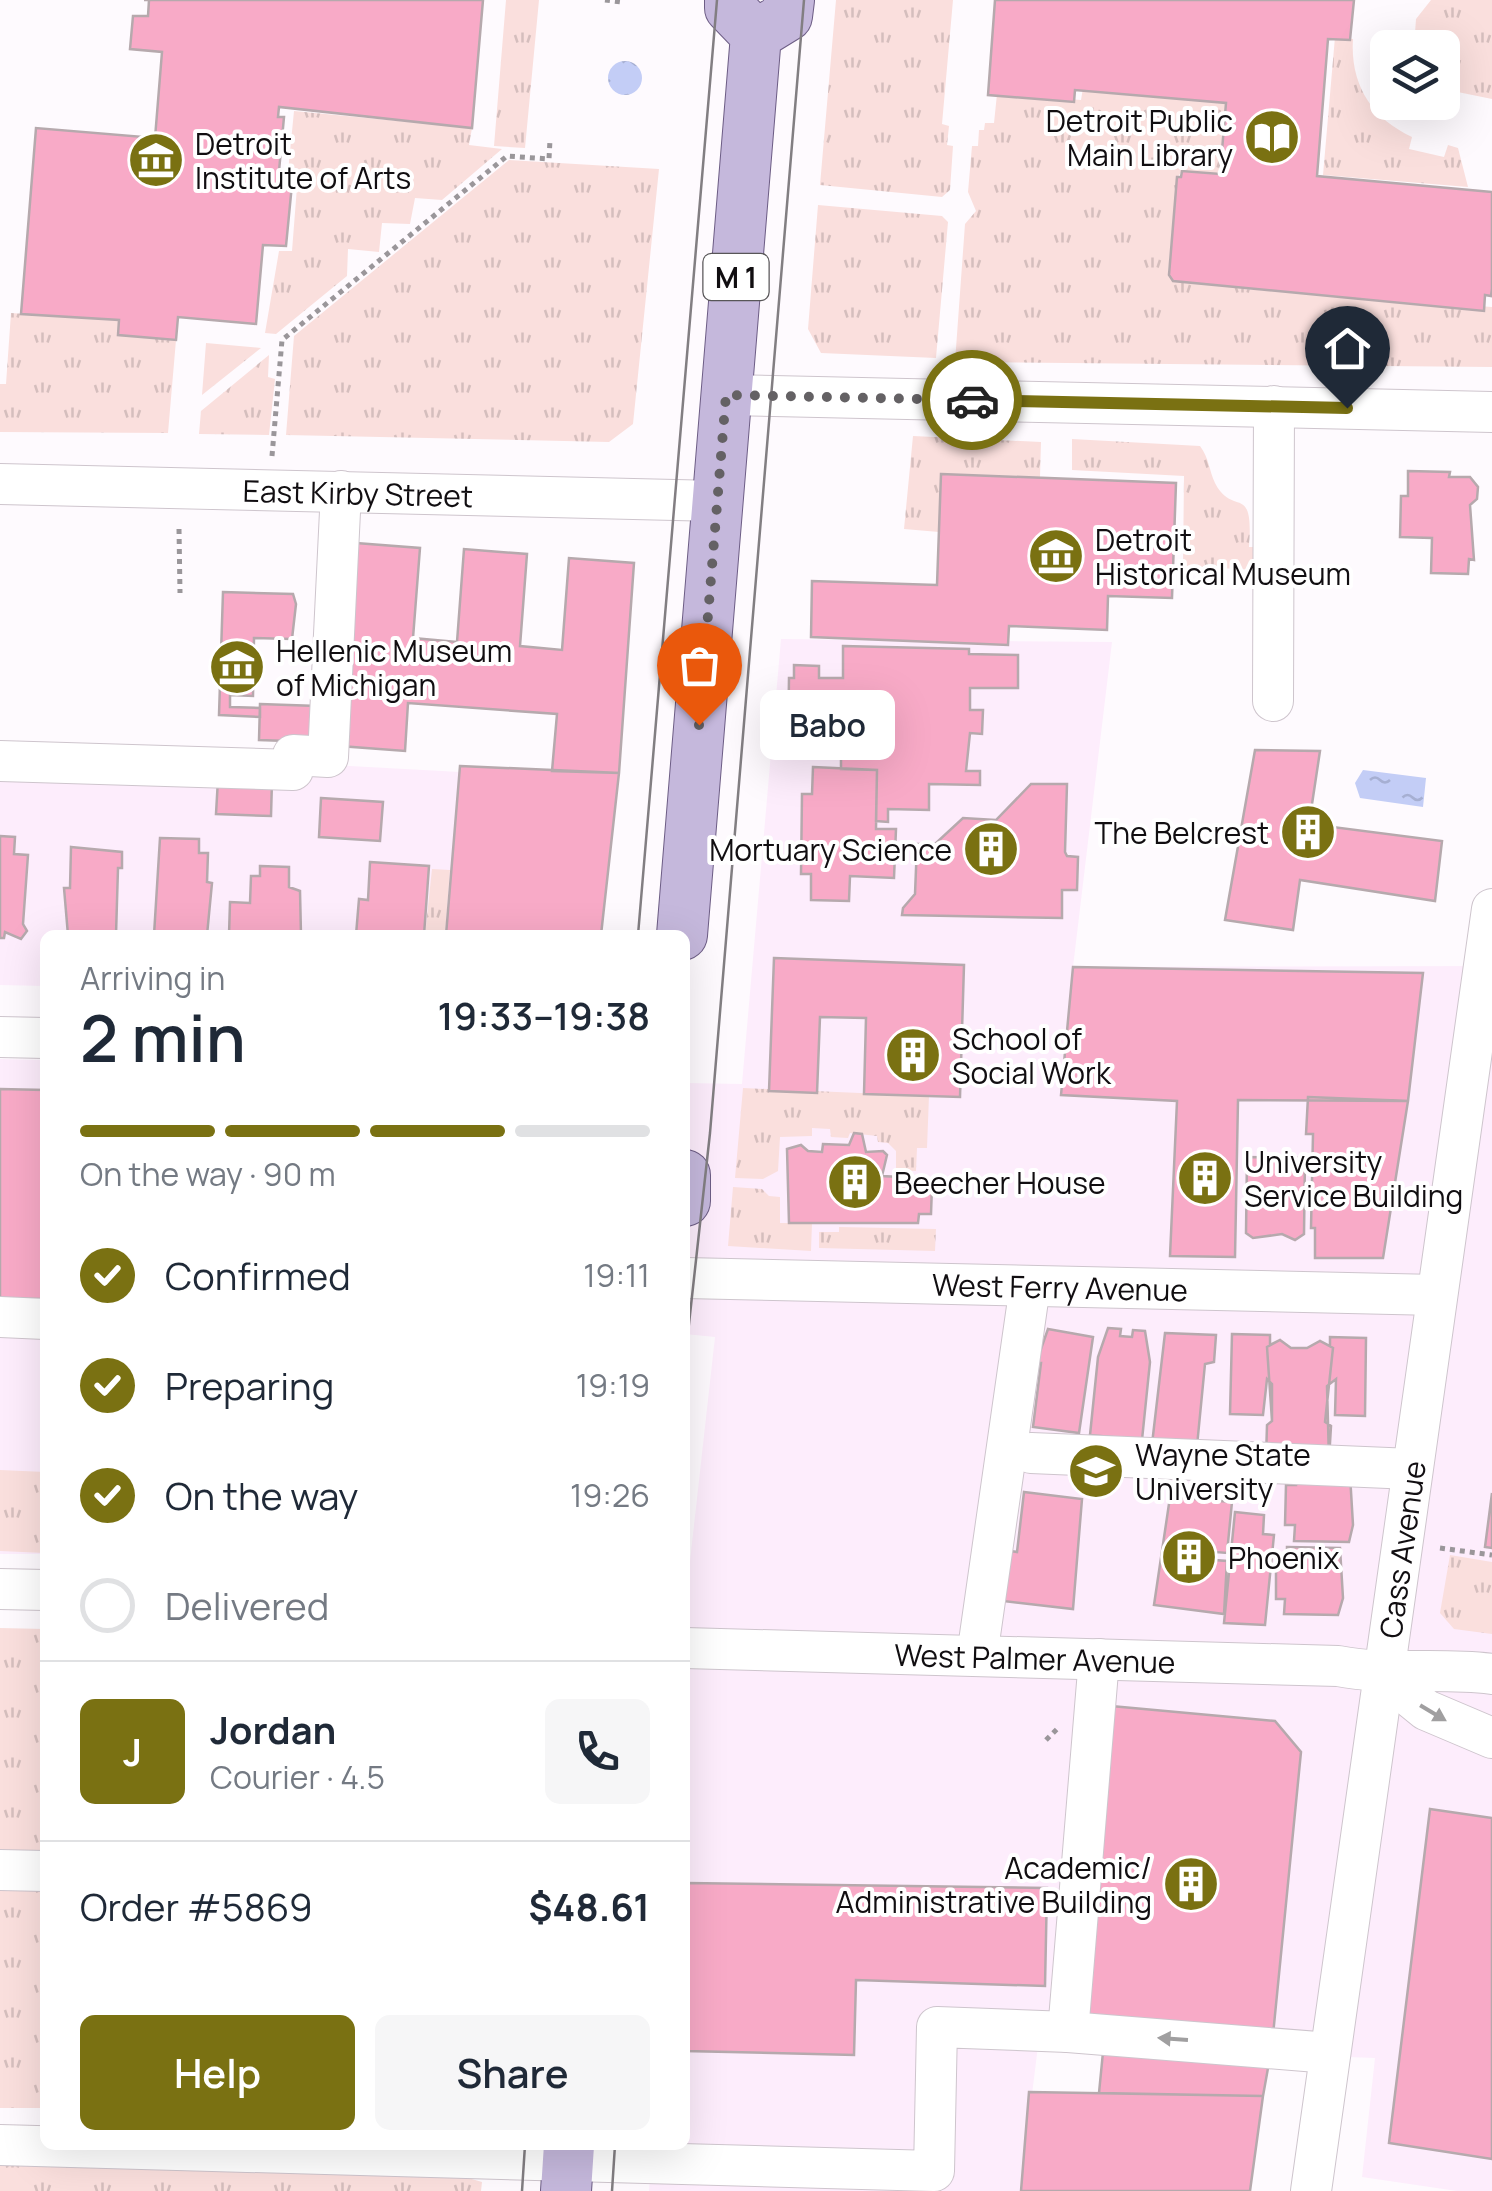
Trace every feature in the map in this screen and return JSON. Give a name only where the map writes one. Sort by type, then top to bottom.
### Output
[{"type":"main road","name":"M 1","points":[[682,930],[759,12]]},
{"type":"street","points":[[726,395],[1492,412]]},
{"type":"street","points":[[1273,700],[1274,406]]},
{"type":"street","name":"East Kirby Street","points":[[0,484],[717,500]]},
{"type":"street","points":[[0,762],[293,770],[294,756],[328,757],[341,490]]},
{"type":"street","name":"Cass Avenue","points":[[1310,2191],[1492,909]]},
{"type":"street","points":[[0,1037],[40,1038]]},
{"type":"street","name":"West Ferry Avenue","points":[[690,1278],[1437,1295]]},
{"type":"street","points":[[977,1656],[1030,1286]]},
{"type":"street","points":[[0,1317],[40,1319]]},
{"type":"street","points":[[1031,1453],[1412,1469]]},
{"type":"street","points":[[0,1590],[40,1590]]},
{"type":"street","name":"West Palmer Avenue","points":[[690,1648],[1338,1666],[1383,1675],[1432,1668],[1492,1674]]},
{"type":"street","points":[[1068,2032],[1099,1659]]},
{"type":"street","name":"West Palmer Avenue","points":[[1383,1675],[1426,1710],[1492,1738]]},
{"type":"street","points":[[0,1870],[40,1871]]},
{"type":"street","points":[[378,2150],[568,2166],[934,2172],[937,2026],[1068,2032],[1330,2054]]},
{"type":"street","points":[[0,2144],[40,2144]]},
{"type":"path","points":[[605,0],[621,2]]},
{"type":"path","points":[[269,489],[282,340],[507,156],[548,159],[550,140]]},
{"type":"path","points":[[179,528],[180,592]]},
{"type":"path","points":[[1440,1548],[1492,1555]]},
{"type":"shaded area","name":"Wayne State University","points":[[781,639],[1112,642],[1073,967],[1492,966],[1492,2191],[1457,2191],[1362,2177],[1375,2058],[1038,2046],[1020,2191],[649,2191],[652,2150],[690,2150],[690,1561],[715,1337],[690,1334],[690,1083],[742,1084]]},
{"type":"shaded area","points":[[313,764],[460,772],[448,930],[40,930],[40,986],[0,985],[0,773],[311,780]]},
{"type":"shaded area","points":[[0,1059],[40,1060],[40,1554],[0,1554]]},
{"type":"green space","points":[[506,0],[539,0],[525,148],[494,146]]},
{"type":"green space","points":[[836,0],[953,0],[942,124],[949,126],[947,145],[953,146],[950,190],[942,197],[820,185]]},
{"type":"green space","points":[[1431,0],[1492,0],[1492,99],[1460,92],[1460,30],[1415,30],[1416,19]]},
{"type":"green space","points":[[1335,37],[1353,39],[1355,71],[1370,103],[1370,120],[1385,120],[1412,137],[1409,149],[1444,157],[1448,145],[1458,148],[1468,187],[1323,175]]},
{"type":"green space","points":[[1083,88],[1226,100],[1220,174],[1182,171],[1177,178],[1168,275],[1245,289],[1492,307],[1492,367],[955,362],[965,224],[976,211],[968,192],[972,146],[978,146],[979,130],[984,130],[985,123],[994,123],[997,94],[1081,100]]},
{"type":"green space","points":[[294,111],[472,128],[469,145],[502,149],[442,200],[415,198],[410,224],[382,223],[379,252],[348,249],[347,276],[276,334],[265,333],[279,251],[292,251],[298,174],[288,172]]},
{"type":"green space","points":[[509,160],[659,169],[633,424],[609,442],[286,435],[294,336]]},
{"type":"green space","points":[[818,205],[942,216],[948,222],[936,358],[821,353],[808,329]]},
{"type":"green space","points":[[11,313],[119,320],[118,335],[176,340],[168,433],[0,432],[0,384],[6,384]]},
{"type":"green space","points":[[206,343],[261,348],[202,395]]},
{"type":"green space","points":[[269,355],[268,377],[275,379],[269,435],[199,434],[201,411]]},
{"type":"green space","points":[[913,436],[1041,442],[1040,477],[942,474],[939,532],[904,529]]},
{"type":"green space","points":[[1072,439],[1200,446],[1222,493],[1245,507],[1249,547],[1257,547],[1256,570],[1183,566],[1184,476],[1072,470]]},
{"type":"green space","points":[[432,869],[450,870],[445,930],[426,930]]},
{"type":"green space","points":[[743,1088],[929,1096],[927,1148],[917,1148],[916,1171],[896,1170],[896,1151],[888,1143],[878,1142],[877,1136],[850,1133],[848,1138],[831,1137],[830,1129],[812,1128],[812,1136],[780,1137],[778,1171],[763,1179],[735,1178]]},
{"type":"green space","points":[[733,1187],[762,1189],[769,1196],[780,1197],[780,1223],[812,1223],[811,1251],[728,1246]]},
{"type":"green space","points":[[839,1227],[936,1229],[935,1251],[819,1248],[819,1232],[839,1232]]},
{"type":"green space","points":[[0,1470],[40,1472],[40,1553],[0,1551]]},
{"type":"green space","points":[[1450,1555],[1492,1562],[1492,1634],[1454,1629],[1440,1613]]},
{"type":"green space","points":[[0,1628],[40,1629],[40,1852],[0,1851]]},
{"type":"green space","points":[[0,1878],[40,1880],[40,2108],[0,2108]]},
{"type":"green space","points":[[0,2164],[441,2170],[482,2182],[481,2191],[0,2191]]},
{"type":"water","points":[[625,61],[637,66],[642,78],[637,90],[625,95],[613,90],[608,78],[613,66]]},
{"type":"water","points":[[1363,770],[1426,778],[1423,807],[1360,798],[1355,783]]},
{"type":"building","name":"Detroit Institute of Arts","points":[[149,0],[483,0],[472,128],[279,107],[278,117],[284,117],[278,182],[292,184],[286,246],[263,245],[256,324],[178,317],[176,340],[118,335],[119,320],[21,314],[36,128],[155,138],[162,52],[130,49],[133,16],[148,16]]},
{"type":"building","name":"Detroit Public Main Library","points":[[995,0],[1354,0],[1350,40],[1328,39],[1317,176],[1492,192],[1492,289],[1491,296],[1485,295],[1484,311],[1173,281],[1169,275],[1177,177],[1181,177],[1182,171],[1220,174],[1226,103],[1075,90],[1074,102],[988,95]]},
{"type":"building","points":[[1408,471],[1450,472],[1449,477],[1470,477],[1478,487],[1477,499],[1470,505],[1474,560],[1469,559],[1468,574],[1431,573],[1432,538],[1400,537],[1401,496],[1408,496]]},
{"type":"building","name":"Detroit Historical Museum","points":[[941,474],[1176,483],[1172,598],[1108,596],[1107,630],[1009,626],[1008,645],[811,637],[812,581],[937,585]]},
{"type":"building","points":[[356,543],[420,548],[413,638],[457,642],[464,549],[527,554],[520,646],[562,650],[569,558],[634,563],[619,773],[552,771],[557,714],[408,703],[405,751],[340,746]]},
{"type":"building","name":"Hellenic Museum of Michigan","points":[[223,592],[293,594],[296,604],[292,639],[254,638],[253,696],[230,695],[230,707],[260,708],[260,717],[219,715]]},
{"type":"building","points":[[843,646],[969,649],[969,654],[1018,655],[1018,688],[970,688],[970,710],[983,710],[982,734],[970,733],[966,771],[980,771],[980,785],[929,784],[929,810],[888,809],[888,822],[876,821],[877,770],[841,769],[841,751],[788,750],[789,678],[794,678],[794,665],[819,666],[819,678],[843,678]]},
{"type":"building","points":[[260,704],[317,706],[316,742],[259,740]]},
{"type":"building","name":"The Belcrest","points":[[1255,750],[1320,751],[1309,824],[1442,841],[1435,901],[1300,880],[1293,930],[1225,920]]},
{"type":"building","points":[[460,766],[619,773],[602,930],[446,930]]},
{"type":"building","points":[[813,767],[877,770],[876,829],[896,829],[894,878],[850,876],[849,901],[811,900],[811,874],[801,874],[802,794],[812,794]]},
{"type":"building","points":[[218,779],[272,781],[271,816],[216,814]]},
{"type":"building","name":"Mortuary Science","points":[[1031,784],[1067,784],[1065,852],[1067,856],[1078,857],[1077,890],[1062,890],[1062,918],[902,915],[915,894],[917,844],[935,844],[963,818],[996,820]]},
{"type":"building","points":[[321,798],[383,802],[380,841],[319,837]]},
{"type":"building","points":[[0,836],[15,837],[14,854],[28,855],[23,924],[27,931],[21,939],[5,932],[4,938],[0,938]]},
{"type":"building","points":[[160,838],[199,839],[199,853],[208,853],[207,882],[212,883],[207,930],[154,930]]},
{"type":"building","points":[[71,847],[122,852],[116,930],[68,930],[64,888],[70,888]]},
{"type":"building","points":[[370,862],[429,866],[424,930],[356,930],[359,899],[368,900]]},
{"type":"building","points":[[260,866],[289,867],[289,887],[300,891],[301,930],[229,930],[230,902],[250,903],[251,876],[260,876]]},
{"type":"building","name":"School of Social Work","points":[[774,958],[964,965],[960,1097],[864,1094],[866,1018],[820,1017],[817,1093],[769,1091]]},
{"type":"building","name":"University Service Building","points":[[1073,967],[1423,973],[1408,1101],[1238,1100],[1235,1257],[1170,1256],[1177,1101],[1061,1095]]},
{"type":"building","points":[[0,1089],[40,1090],[40,1299],[0,1299]]},
{"type":"building","points":[[1308,1097],[1408,1101],[1383,1258],[1315,1258],[1315,1228],[1311,1228],[1313,1134],[1306,1134]]},
{"type":"building","name":"Beecher House","points":[[854,1133],[862,1134],[866,1152],[883,1151],[887,1155],[882,1176],[919,1178],[919,1186],[932,1186],[931,1214],[919,1214],[918,1223],[789,1223],[787,1149],[801,1145],[808,1151],[822,1152],[823,1144],[849,1145]]},
{"type":"building","points":[[1247,1157],[1305,1158],[1304,1234],[1295,1240],[1282,1234],[1253,1238],[1246,1233]]},
{"type":"building","points":[[1108,1328],[1121,1329],[1120,1336],[1132,1337],[1133,1330],[1145,1331],[1150,1362],[1142,1440],[1090,1435],[1098,1357]]},
{"type":"building","points":[[1048,1329],[1093,1337],[1079,1433],[1033,1427],[1041,1363],[1036,1363]]},
{"type":"building","points":[[1165,1333],[1216,1335],[1214,1362],[1205,1364],[1197,1446],[1152,1444]]},
{"type":"building","points":[[1232,1334],[1270,1335],[1270,1345],[1280,1340],[1291,1348],[1307,1348],[1320,1341],[1330,1346],[1330,1337],[1366,1338],[1365,1416],[1335,1415],[1336,1379],[1327,1386],[1329,1460],[1266,1458],[1267,1425],[1272,1421],[1272,1384],[1267,1379],[1263,1415],[1230,1414]]},
{"type":"building","points":[[1280,1340],[1291,1348],[1307,1348],[1320,1341],[1333,1348],[1325,1422],[1331,1426],[1329,1460],[1266,1458],[1267,1425],[1272,1421],[1267,1347]]},
{"type":"building","points":[[1296,1474],[1350,1475],[1353,1525],[1349,1542],[1294,1541],[1295,1525],[1285,1525],[1286,1485],[1296,1485]]},
{"type":"building","points":[[1024,1492],[1082,1499],[1073,1609],[1003,1601],[1011,1551],[1017,1552]]},
{"type":"building","points":[[1492,1493],[1492,1548],[1485,1547]]},
{"type":"building","name":"Phoenix","points":[[1170,1497],[1232,1502],[1227,1553],[1216,1552],[1215,1560],[1227,1561],[1224,1614],[1154,1605]]},
{"type":"building","points":[[1235,1512],[1264,1515],[1263,1534],[1274,1535],[1265,1625],[1224,1623]]},
{"type":"building","points":[[1287,1547],[1340,1548],[1343,1598],[1338,1615],[1284,1614],[1285,1599],[1276,1599],[1276,1558],[1287,1558]]},
{"type":"building","name":"Academic/ Administrative Building","points":[[1111,1706],[1275,1721],[1301,1752],[1273,2035],[1082,2016]]},
{"type":"building","points":[[1430,1809],[1492,1818],[1492,2159],[1389,2143]]},
{"type":"building","points":[[690,1883],[1047,1888],[1045,1986],[856,1980],[854,2055],[690,2051]]},
{"type":"building","points":[[1103,2052],[1270,2057],[1263,2096],[1099,2093]]},
{"type":"building","points":[[1029,2092],[1263,2096],[1250,2191],[1021,2191]]},
{"type":"tram line","points":[[638,930],[717,0]]},
{"type":"tram line","points":[[690,1315],[710,1133],[804,0]]},
{"type":"tram line","points":[[522,2191],[525,2150]]},
{"type":"tram line","points":[[612,2191],[615,2150]]},
{"type":"way so far","points":[[699,725],[726,395],[972,400]]},
{"type":"place","name":"Detroit Public Main Library","points":[[1272,137]]},
{"type":"place","name":"Detroit Institute of Arts","points":[[156,160]]},
{"type":"place","name":"Detroit Historical Museum","points":[[1056,556]]},
{"type":"place","name":"Hellenic Museum of Michigan","points":[[237,667]]},
{"type":"place","name":"Babo","points":[[699,725]]},
{"type":"place","name":"The Belcrest","points":[[1308,832]]},
{"type":"place","name":"Mortuary Science","points":[[991,849]]},
{"type":"place","name":"School of Social Work","points":[[913,1055]]},
{"type":"place","name":"University Service Building","points":[[1205,1178]]},
{"type":"place","name":"Beecher House","points":[[855,1182]]},
{"type":"place","name":"Wayne State University","points":[[1096,1471]]},
{"type":"place","name":"Phoenix","points":[[1189,1557]]},
{"type":"place","name":"Academic/ Administrative Building","points":[[1191,1884]]},
{"type":"route","points":[[972,400],[1347,408]]}]
